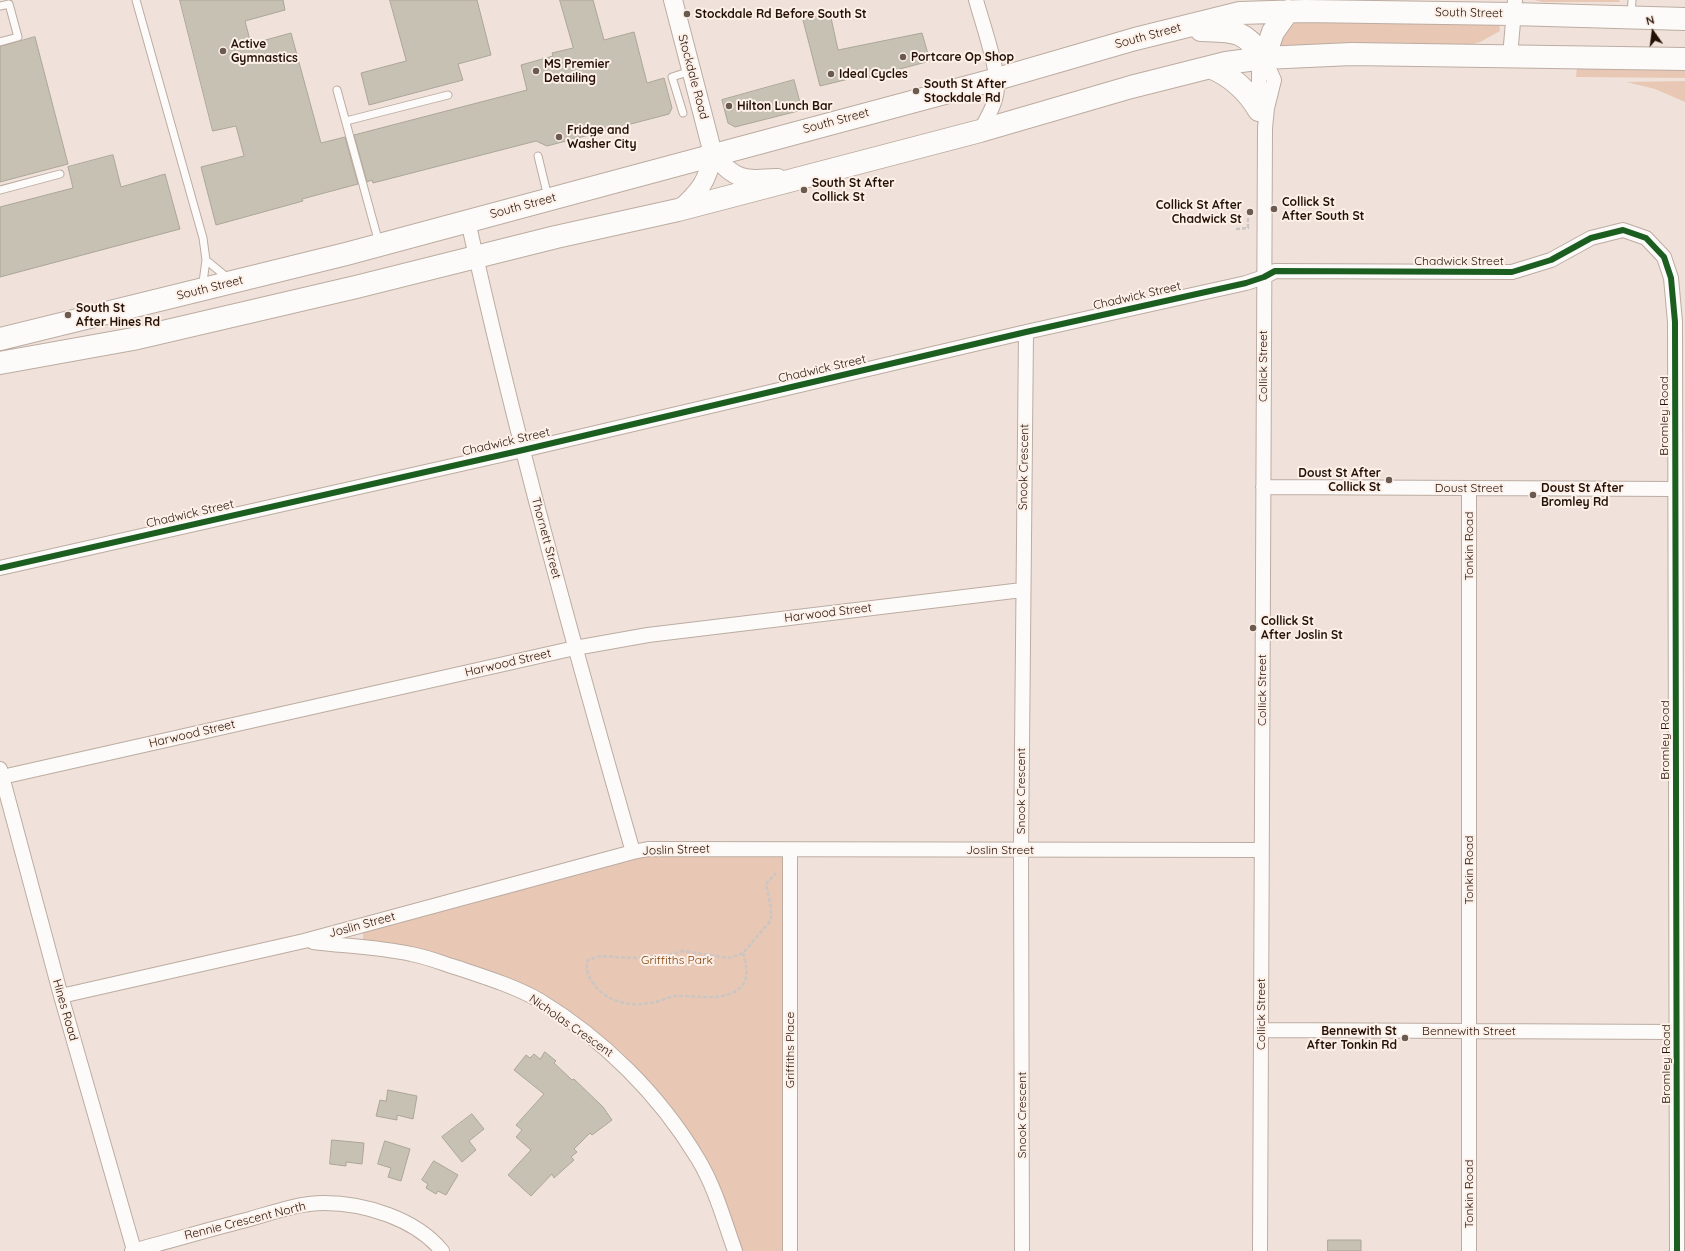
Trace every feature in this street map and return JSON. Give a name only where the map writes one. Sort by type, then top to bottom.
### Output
[{"type":"main road","name":"South Street","points":[[0,339],[346,254],[713,154],[997,79],[1173,30],[1252,6],[1415,10],[1514,7],[1631,9],[1685,19]]},
{"type":"main road","points":[[1264,58],[1273,32],[1295,7]]},
{"type":"main road","points":[[1173,30],[1228,31],[1242,35],[1253,43],[1264,58]]},
{"type":"main road","points":[[0,363],[132,339],[356,287],[556,237],[678,210],[799,177],[980,131],[1131,87],[1210,67],[1264,58],[1352,54],[1685,59]]},
{"type":"main road","points":[[1210,67],[1222,72],[1241,86],[1252,98],[1262,119]]},
{"type":"main road","points":[[346,254],[354,268],[356,287]]},
{"type":"main road","points":[[205,289],[223,300],[253,311]]},
{"type":"street","name":"Stockdale Road","points":[[672,0],[713,154],[729,172],[745,178],[799,177]]},
{"type":"street","points":[[976,0],[997,79],[994,101],[989,115],[980,131]]},
{"type":"street","points":[[1510,56],[1514,7]]},
{"type":"street","name":"Collick Street","points":[[1262,119],[1267,108],[1274,80],[1264,58]]},
{"type":"street","name":"Collick Street","points":[[1260,1251],[1264,277],[1262,119],[1259,72],[1264,58]]},
{"type":"street","points":[[678,210],[699,192],[704,185],[713,154]]},
{"type":"street","name":"Thornett Street","points":[[468,221],[523,450],[574,648],[633,852]]},
{"type":"street","name":"Chadwick Street","points":[[0,568],[523,450],[1264,277],[1275,271],[1512,272],[1550,260],[1597,236],[1624,230],[1646,238]]},
{"type":"street","name":"Bromley Road","points":[[1646,238],[1664,257],[1672,278],[1675,322],[1674,489],[1677,842],[1677,1251]]},
{"type":"street","name":"Snook Crescent","points":[[1022,1251],[1022,590],[1026,332]]},
{"type":"street","name":"Doust Street","points":[[1262,487],[1674,489]]},
{"type":"street","name":"Tonkin Road","points":[[1469,1251],[1470,488]]},
{"type":"street","name":"Harwood Street","points":[[1,773],[574,648],[648,635],[1022,590]]},
{"type":"street","name":"Hines Road","points":[[1,773],[61,996],[133,1251]]},
{"type":"street","name":"Joslin Street","points":[[61,996],[304,940],[633,852],[661,848],[790,850],[1261,850]]},
{"type":"street","name":"Griffiths Place","points":[[790,850],[790,1251]]},
{"type":"street","name":"Nicholas Crescent","points":[[304,940],[412,954],[436,961],[510,987],[538,1000],[578,1027],[619,1060],[660,1106],[687,1142],[698,1159],[717,1198],[735,1251]]},
{"type":"street","name":"Bennewith Street","points":[[1261,1030],[1676,1032]]},
{"type":"street","name":"Rennie Crescent North","points":[[133,1251],[296,1206],[324,1203],[365,1208],[388,1215],[426,1235],[442,1251]]},
{"type":"lane","points":[[136,0],[203,238],[206,260],[203,282],[205,289]]},
{"type":"lane","points":[[0,6],[9,4],[18,37],[0,42]]},
{"type":"lane","points":[[682,113],[672,77],[691,71]]},
{"type":"lane","points":[[337,90],[379,245]]},
{"type":"lane","points":[[346,121],[448,95]]},
{"type":"lane","points":[[538,156],[549,199]]},
{"type":"lane","points":[[0,190],[60,174]]},
{"type":"lane","points":[[206,260],[232,282]]},
{"type":"path","points":[[1236,228],[1248,228],[1248,213]]},
{"type":"path","points":[[743,953],[747,974],[742,986],[733,994],[720,997],[675,996],[650,1003],[638,1004],[620,1002],[608,998],[596,988],[589,977],[586,968],[588,960],[600,956],[631,958],[663,956],[683,951],[729,958],[743,953],[770,920],[771,908],[766,884],[772,876],[779,871],[790,869]]},
{"type":"green space","points":[[1534,0],[1619,0],[1620,2],[1542,2]]},
{"type":"green space","points":[[1295,20],[1499,23],[1500,31],[1480,42],[1467,46],[1280,49],[1277,44]]},
{"type":"green space","points":[[1577,67],[1685,68],[1685,78],[1576,77]]},
{"type":"green space","points":[[1685,81],[1685,102],[1655,89],[1626,82]]},
{"type":"green space","name":"Griffiths Park","points":[[663,853],[784,855],[782,1251],[741,1251],[703,1157],[666,1101],[622,1053],[582,1020],[540,991],[410,946],[363,940],[363,929],[631,858]]},
{"type":"building","points":[[180,0],[283,0],[285,10],[245,21],[251,44],[291,33],[321,143],[345,137],[358,184],[216,225],[201,167],[244,156],[236,126],[213,131]]},
{"type":"building","points":[[390,0],[477,0],[491,55],[458,64],[463,80],[369,105],[361,73],[406,61]]},
{"type":"building","points":[[560,0],[593,0],[604,40],[634,32],[647,83],[664,78],[672,108],[669,114],[547,146],[536,141],[373,183],[372,180],[367,182],[354,135],[527,90],[521,65],[553,56],[552,53],[573,48]]},
{"type":"building","points":[[830,13],[838,50],[922,33],[930,61],[862,79],[861,76],[820,86],[803,20]]},
{"type":"building","points":[[35,37],[68,164],[0,182],[0,47]]},
{"type":"building","points":[[794,80],[802,110],[735,127],[728,123],[722,100]]},
{"type":"building","points":[[113,155],[121,187],[165,174],[180,229],[0,277],[0,207],[73,188],[68,167]]},
{"type":"building","points":[[545,1052],[556,1061],[554,1063],[572,1080],[574,1079],[603,1107],[612,1120],[592,1135],[590,1133],[574,1149],[577,1152],[571,1157],[574,1160],[554,1178],[552,1174],[531,1196],[508,1175],[531,1150],[516,1137],[522,1130],[516,1125],[544,1094],[514,1070],[526,1055],[530,1058],[534,1054],[540,1059]]},
{"type":"building","points":[[388,1090],[417,1096],[413,1119],[397,1115],[397,1120],[376,1116],[380,1100],[386,1101]]},
{"type":"building","points":[[472,1114],[484,1129],[469,1141],[476,1150],[462,1162],[442,1137]]},
{"type":"building","points":[[332,1140],[364,1143],[362,1164],[346,1162],[346,1166],[330,1164]]},
{"type":"building","points":[[385,1141],[410,1149],[401,1181],[388,1177],[391,1168],[378,1164]]},
{"type":"building","points":[[434,1161],[458,1175],[446,1195],[438,1191],[436,1194],[426,1188],[428,1184],[422,1180]]},
{"type":"building","points":[[1328,1240],[1361,1240],[1361,1251],[1328,1251]]},
{"type":"cycle path","points":[[0,568],[523,450],[1026,332],[1246,283],[1264,277],[1275,271],[1512,272],[1551,260],[1591,238],[1623,230],[1646,238],[1664,257],[1671,278],[1675,322],[1677,1251]]},
{"type":"place","name":"Stockdale Rd Before South St","points":[[687,14]]},
{"type":"place","name":"Active Gymnastics","points":[[223,51]]},
{"type":"place","name":"Portcare Op Shop","points":[[903,57]]},
{"type":"place","name":"MS Premier Detailing","points":[[536,71]]},
{"type":"place","name":"Ideal Cycles","points":[[831,74]]},
{"type":"place","name":"South St After Stockdale Rd","points":[[916,91]]},
{"type":"place","name":"Hilton Lunch Bar","points":[[729,106]]},
{"type":"place","name":"Fridge and Washer City","points":[[559,137]]},
{"type":"place","name":"South St After Collick St","points":[[804,190]]},
{"type":"place","name":"Collick St After South St","points":[[1274,209]]},
{"type":"place","name":"Collick St After Chadwick St","points":[[1250,212]]},
{"type":"place","name":"South St After Hines Rd","points":[[68,315]]},
{"type":"place","name":"Doust St After Collick St","points":[[1389,480]]},
{"type":"place","name":"Doust St After Bromley Rd","points":[[1533,495]]},
{"type":"place","name":"Collick St After Joslin St","points":[[1253,628]]},
{"type":"place","name":"Bennewith St After Tonkin Rd","points":[[1405,1038]]}]
